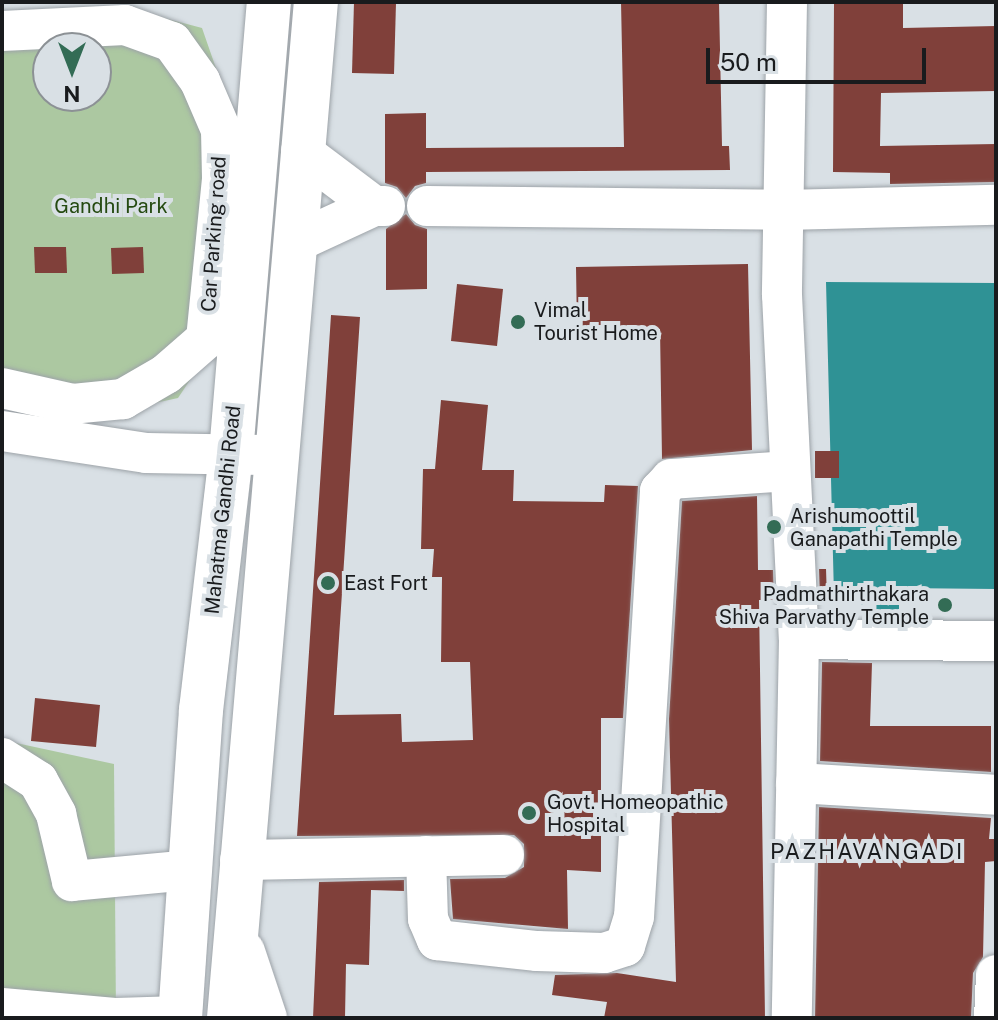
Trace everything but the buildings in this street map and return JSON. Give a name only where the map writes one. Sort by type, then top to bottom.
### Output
[{"type":"main road","name":"Mahatma Gandhi Road","points":[[180,1017],[190,870],[231,453],[269,2]]},
{"type":"main road","points":[[229,1018],[240,860],[316,2]]},
{"type":"main road","points":[[236,927],[265,1018]]},
{"type":"street","points":[[787,2],[784,210],[788,471],[799,639],[792,1018]]},
{"type":"street","name":"Car Parking road","points":[[2,31],[125,25],[172,42],[200,81],[221,130],[222,179],[206,339],[166,374],[123,399],[73,404],[2,388]]},
{"type":"street","points":[[294,243],[380,206],[301,151]]},
{"type":"street","points":[[427,206],[784,210],[996,205]]},
{"type":"street","points":[[2,431],[146,453],[278,455]]},
{"type":"street","points":[[426,856],[428,919],[437,940],[537,951],[604,953],[625,946],[634,917],[660,491],[671,479],[788,471]]},
{"type":"street","points":[[799,639],[996,641]]},
{"type":"street","points":[[2,758],[38,781],[56,814],[72,881],[190,870]]},
{"type":"street","points":[[796,783],[996,795]]},
{"type":"street","points":[[240,860],[504,855]]},
{"type":"street","points":[[994,1018],[996,975]]},
{"type":"street","points":[[2,1008],[115,1018],[180,1017]]},
{"type":"green space","name":"Gandhi Park","points":[[119,6],[202,28],[227,100],[196,371],[178,398],[118,411],[2,400],[2,13]]},
{"type":"green space","points":[[2,740],[114,764],[116,1018],[2,1018]]},
{"type":"water","points":[[826,282],[996,283],[996,589],[899,588],[899,614],[862,614],[861,596],[834,596]]},
{"type":"place","name":"Vimal Tourist Home","points":[[518,322]]},
{"type":"place","name":"Arishumoottil Ganapathi Temple","points":[[774,527]]},
{"type":"place","name":"East Fort","points":[[328,583]]},
{"type":"place","name":"Padmathirthakara Shiva Parvathy Temple","points":[[945,605]]},
{"type":"place","name":"Govt. Homeopathic Hospital","points":[[529,813]]},
{"type":"district","name":"PAZHAVANGADI","points":[[867,852]]}]
